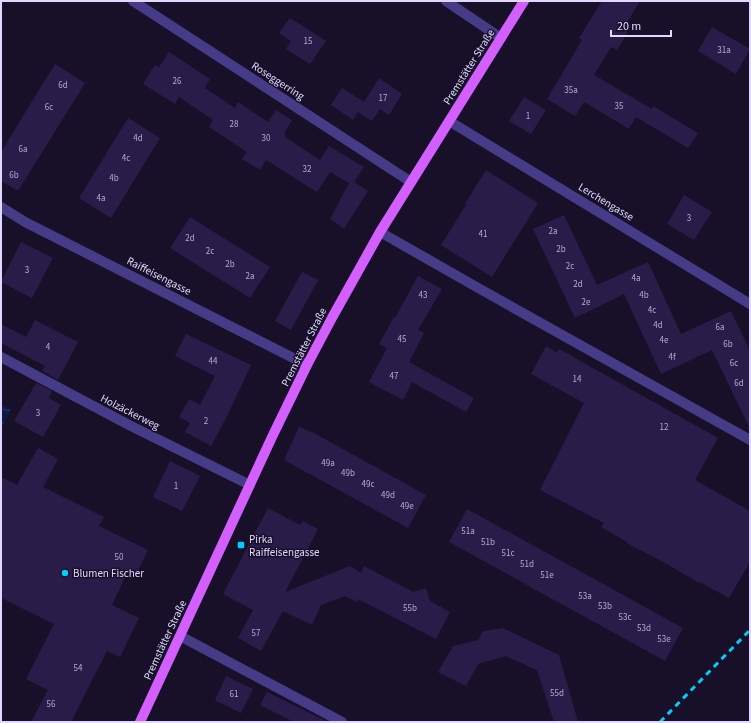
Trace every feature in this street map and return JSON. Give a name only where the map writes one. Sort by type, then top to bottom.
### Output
[{"type":"main road","name":"Premstätter Straße","points":[[140,722],[307,365],[380,232],[524,1]]},
{"type":"street","name":"Roseggerring","points":[[133,1],[411,182]]},
{"type":"street","points":[[446,1],[501,38]]},
{"type":"street","name":"Lerchengasse","points":[[449,121],[750,304]]},
{"type":"street","name":"Raiffeisengasse","points":[[1,207],[25,222],[307,365]]},
{"type":"street","points":[[380,232],[750,440]]},
{"type":"street","name":"Holzäckerweg","points":[[1,357],[129,425],[250,485]]},
{"type":"street","points":[[180,636],[342,722]]},
{"type":"water","points":[[1,404],[11,409],[1,429]]},
{"type":"building","points":[[602,1],[640,1],[623,29],[628,32],[617,50],[611,47],[594,75],[652,109],[653,106],[698,133],[688,148],[636,117],[629,129],[584,102],[575,116],[547,99],[582,40],[579,38]]},
{"type":"building","points":[[290,18],[326,41],[310,64],[286,49],[291,41],[279,33]]},
{"type":"building","points":[[712,27],[750,49],[736,74],[698,51]]},
{"type":"building","points":[[169,52],[210,79],[205,88],[235,108],[238,102],[268,122],[276,110],[292,120],[284,134],[286,136],[285,137],[320,160],[329,146],[364,167],[354,182],[368,191],[344,229],[330,219],[349,183],[330,172],[317,192],[266,160],[260,170],[242,159],[247,152],[209,127],[213,120],[179,97],[175,104],[143,84],[155,65],[159,67]]},
{"type":"building","points":[[55,64],[85,83],[18,191],[1,181],[1,152]]},
{"type":"building","points":[[379,78],[402,94],[389,115],[380,109],[372,121],[358,112],[353,120],[331,105],[342,88],[364,102]]},
{"type":"building","points":[[524,97],[546,110],[531,134],[509,121]]},
{"type":"building","points":[[128,118],[160,138],[111,218],[79,198]]},
{"type":"building","points":[[486,170],[538,203],[492,277],[441,245]]},
{"type":"building","points":[[684,195],[712,212],[694,240],[667,224]]},
{"type":"building","points":[[564,215],[597,285],[648,262],[681,334],[731,311],[750,351],[750,429],[712,350],[661,374],[624,294],[575,318],[533,229]]},
{"type":"building","points":[[190,217],[270,267],[250,298],[170,248]]},
{"type":"building","points":[[21,242],[53,258],[32,298],[1,282]]},
{"type":"building","points":[[302,272],[318,280],[291,330],[275,321]]},
{"type":"building","points":[[418,276],[442,289],[418,330],[424,333],[409,362],[474,398],[466,412],[412,382],[403,400],[369,382],[387,348],[379,344]]},
{"type":"building","points":[[35,320],[78,342],[58,380],[42,371],[45,366],[1,343],[1,324],[26,337]]},
{"type":"building","points":[[186,334],[251,365],[211,446],[185,432],[190,423],[179,417],[189,399],[200,405],[215,376],[175,356]]},
{"type":"building","points":[[546,346],[557,353],[559,349],[718,438],[695,480],[750,511],[750,562],[729,598],[627,543],[601,527],[604,523],[540,490],[584,403],[531,374]]},
{"type":"building","points":[[36,383],[52,391],[49,398],[61,405],[43,437],[14,421]]},
{"type":"building","points":[[299,427],[314,433],[426,495],[408,528],[284,460]]},
{"type":"building","points":[[38,448],[58,459],[43,487],[104,517],[99,526],[148,550],[135,577],[127,573],[112,605],[139,618],[120,657],[107,651],[71,722],[31,722],[48,690],[26,679],[54,624],[1,598],[1,477],[17,485]]},
{"type":"building","points":[[170,461],[200,476],[182,511],[153,497]]},
{"type":"building","points":[[268,508],[300,525],[303,521],[318,529],[285,592],[350,566],[361,573],[364,566],[413,592],[426,588],[430,601],[450,612],[436,639],[358,599],[357,602],[345,596],[321,605],[312,625],[283,611],[261,651],[238,638],[253,610],[223,594]]},
{"type":"building","points":[[467,509],[683,628],[665,661],[449,542]]},
{"type":"building","points":[[503,628],[559,655],[578,722],[554,722],[537,670],[506,656],[478,664],[466,686],[438,672],[453,646],[478,640],[483,631]]},
{"type":"building","points":[[226,676],[253,689],[241,713],[215,700]]},
{"type":"building","points":[[267,692],[328,722],[294,722],[260,705]]},
{"type":"railway","points":[[660,722],[750,630]]},
{"type":"place","name":"Pirka Raiffeisengasse","points":[[241,545]]},
{"type":"place","name":"Blumen Fischer","points":[[65,573]]}]
